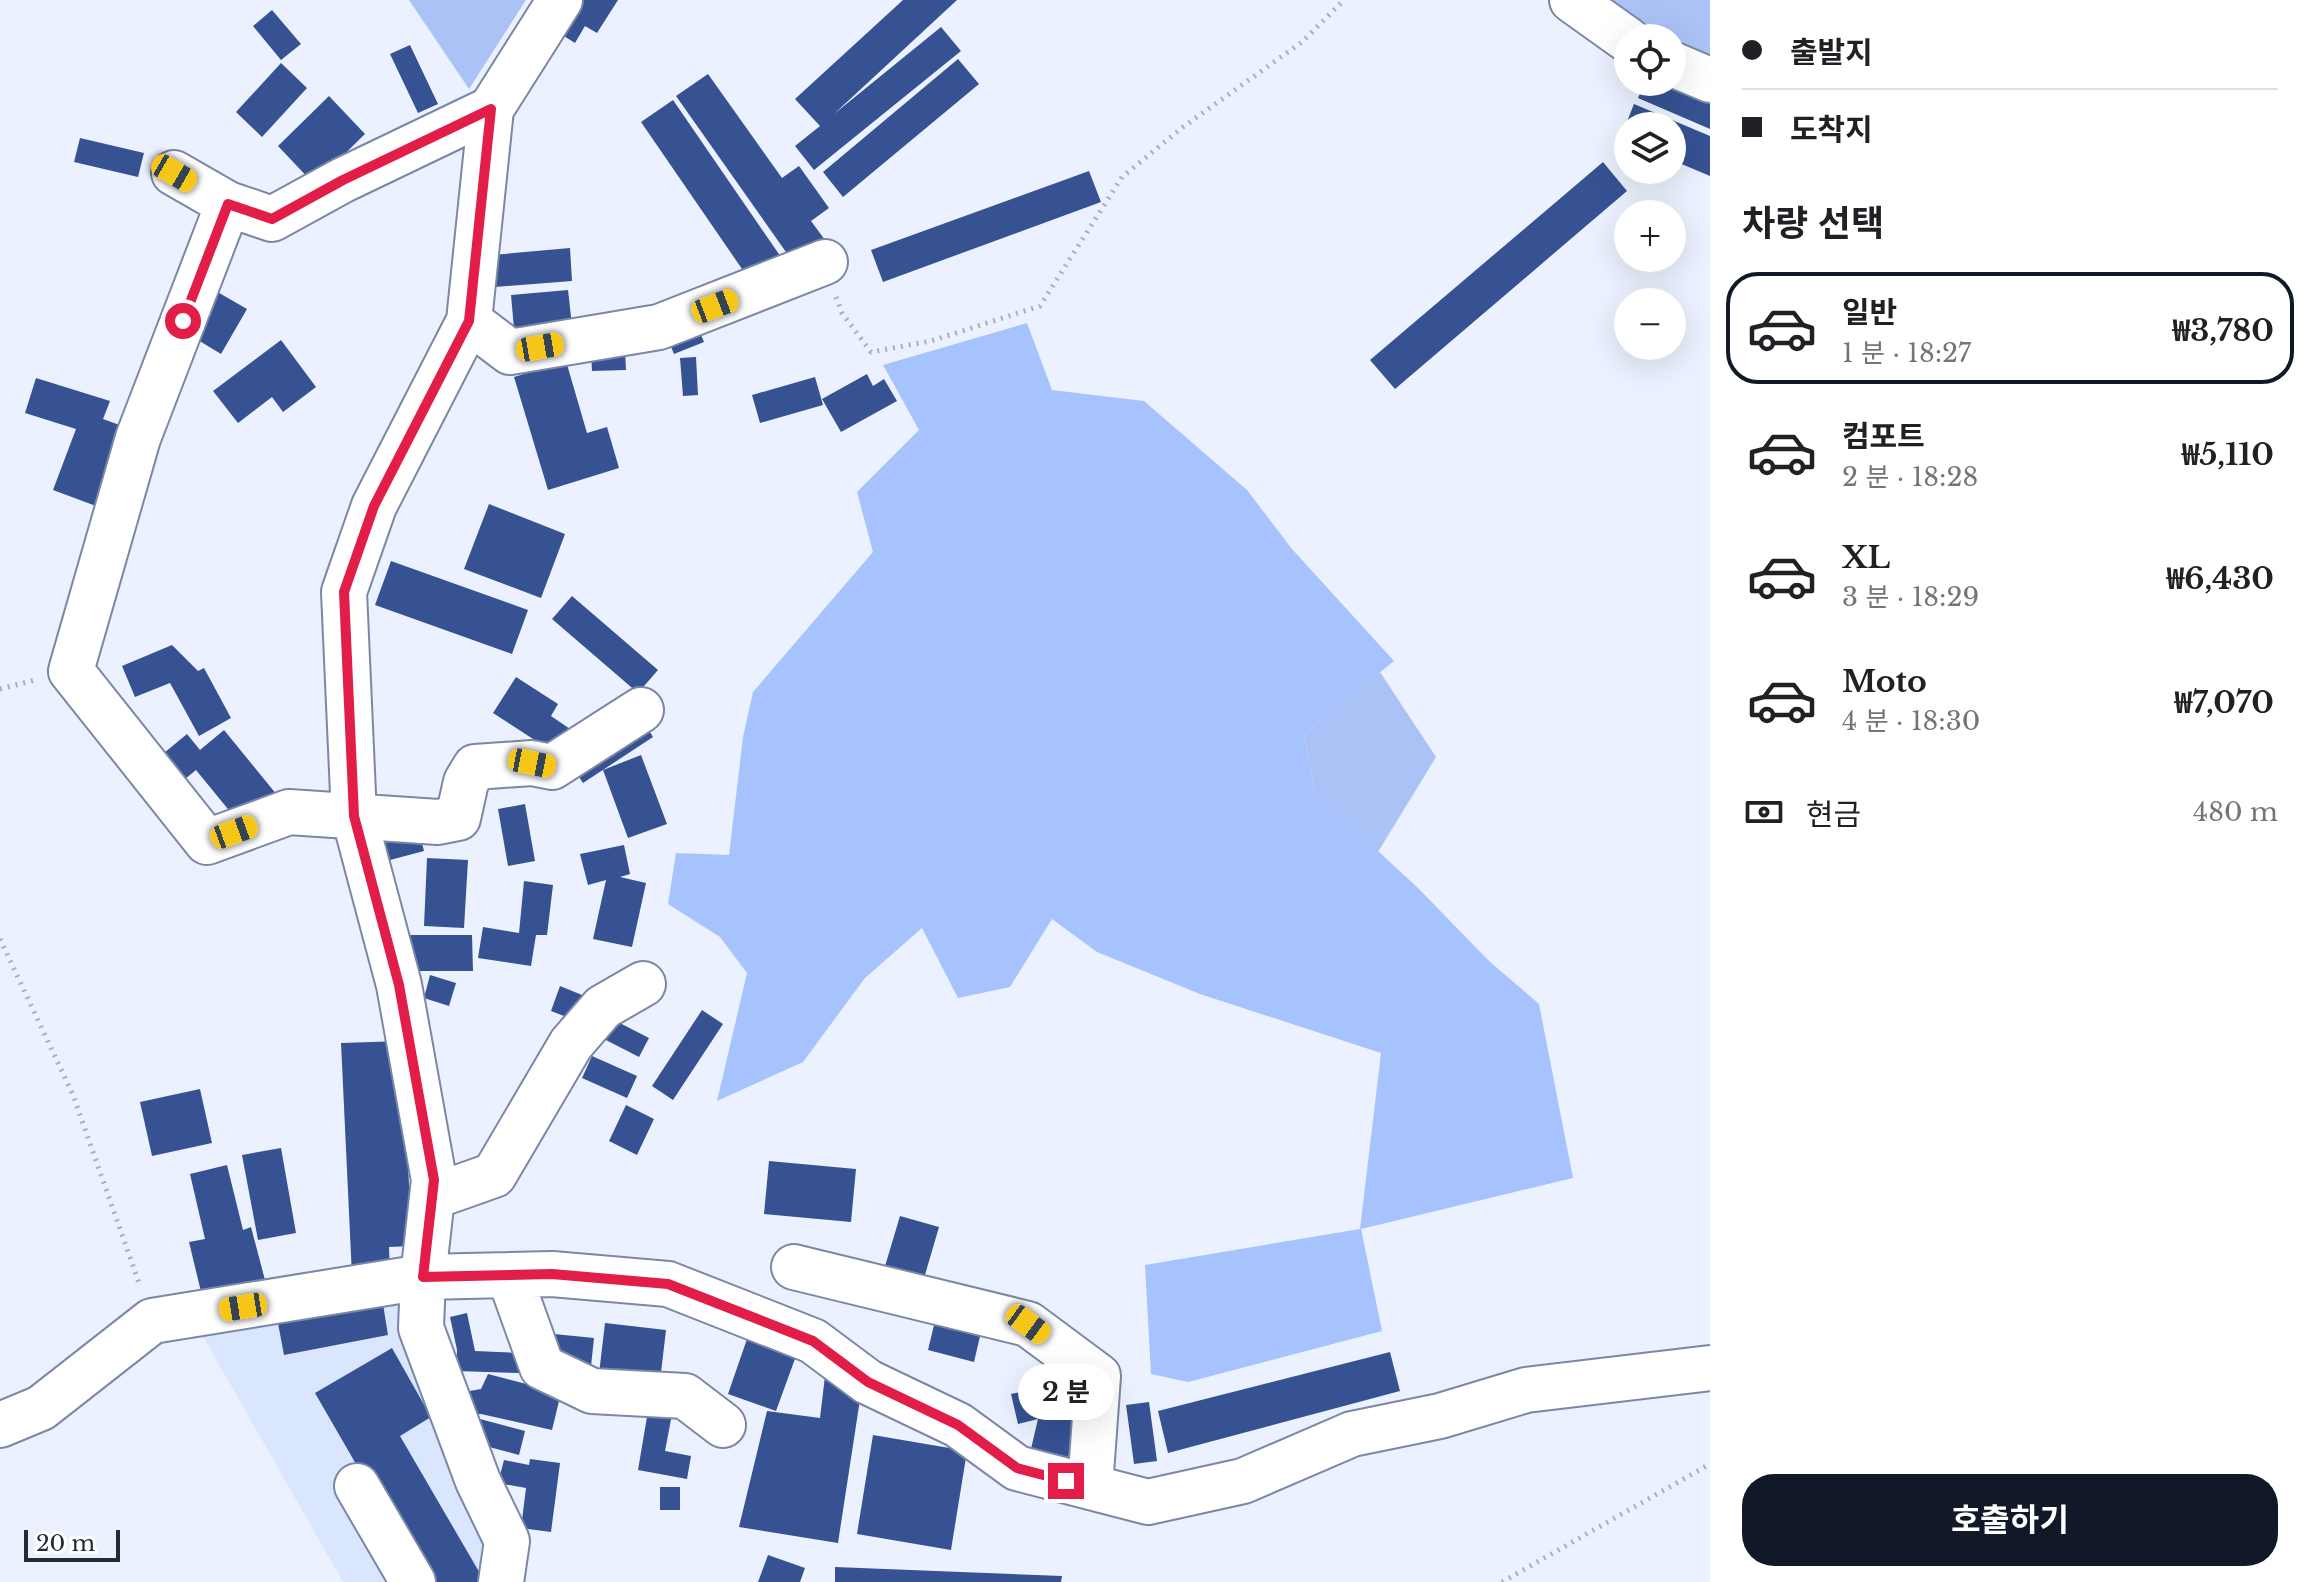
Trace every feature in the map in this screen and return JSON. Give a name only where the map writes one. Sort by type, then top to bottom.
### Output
[{"type":"street","points":[[501,1582],[507,1541],[478,1481],[421,1328],[423,1277],[434,1180],[399,985],[354,816],[344,592],[374,506],[469,321],[491,109],[560,0]]},
{"type":"street","points":[[1572,0],[1614,30]]},
{"type":"street","points":[[1686,70],[1710,80]]},
{"type":"street","points":[[174,173],[228,204],[272,219],[343,180],[491,109]]},
{"type":"street","points":[[228,204],[138,438],[71,671],[207,842],[289,812],[438,822],[458,818],[466,782],[475,767],[532,763],[552,767],[641,710]]},
{"type":"street","points":[[469,321],[510,352],[525,350],[659,327],[825,262]]},
{"type":"street","points":[[432,1197],[494,1175],[571,1044],[603,1007],[643,984]]},
{"type":"street","points":[[794,1267],[1028,1324],[1098,1376],[1090,1487]]},
{"type":"street","points":[[0,1425],[41,1408],[152,1321],[423,1277],[552,1274],[668,1284],[813,1341],[868,1382],[958,1425],[1017,1468],[1148,1502],[1243,1481],[1352,1434],[1440,1416],[1526,1390],[1710,1368]]},
{"type":"street","points":[[509,1275],[542,1367],[592,1391],[685,1396],[723,1425]]},
{"type":"street","points":[[357,1486],[413,1582]]},
{"type":"path","points":[[825,262],[842,313],[871,352],[931,341],[1040,306],[1122,177],[1183,127],[1302,42],[1344,0]]},
{"type":"path","points":[[0,939],[73,1095],[152,1321]]},
{"type":"path","points":[[1502,1582],[1710,1464]]},
{"type":"shaded area","points":[[409,0],[526,0],[469,89]]},
{"type":"shaded area","points":[[1597,0],[1710,0],[1710,55],[1686,47],[1686,24],[1637,24]]},
{"type":"shaded area","points":[[1027,323],[1052,390],[1144,401],[1247,490],[1292,549],[1394,661],[1304,734],[1315,793],[1417,887],[1489,961],[1539,1004],[1573,1178],[1361,1229],[1382,1331],[1188,1382],[1151,1374],[1145,1265],[1360,1229],[1381,1053],[1200,994],[1097,952],[1052,919],[1010,987],[958,998],[922,928],[865,978],[803,1062],[717,1101],[747,973],[720,937],[668,904],[676,853],[729,855],[743,737],[753,692],[873,552],[857,492],[919,430],[883,365]]},
{"type":"shaded area","points":[[1380,672],[1436,757],[1378,852],[1315,793],[1304,734]]},
{"type":"shaded area","points":[[400,1295],[495,1548],[489,1582],[343,1582],[197,1326]]},
{"type":"building","points":[[576,0],[618,0],[597,33],[585,26],[575,43],[556,31]]},
{"type":"building","points":[[903,0],[957,0],[834,114],[941,27],[961,51],[814,170],[795,146],[820,126],[795,99]]},
{"type":"building","points":[[272,10],[301,44],[281,60],[253,26]]},
{"type":"building","points":[[410,45],[438,104],[418,113],[390,54]]},
{"type":"building","points":[[958,59],[979,84],[843,197],[823,172]]},
{"type":"building","points":[[281,63],[307,88],[262,137],[236,112]]},
{"type":"building","points":[[708,74],[782,178],[799,166],[829,208],[811,221],[825,240],[793,262],[676,96]]},
{"type":"building","points":[[1686,91],[1710,102],[1710,129],[1686,119],[1686,112],[1671,112],[1638,98],[1686,96]]},
{"type":"building","points":[[329,96],[365,134],[314,184],[278,146]]},
{"type":"building","points":[[673,100],[785,263],[753,285],[641,122]]},
{"type":"building","points":[[1634,104],[1653,112],[1631,112]]},
{"type":"building","points":[[1686,126],[1710,136],[1710,176],[1686,166]]},
{"type":"building","points":[[80,138],[144,153],[138,177],[74,162]]},
{"type":"building","points":[[1603,162],[1614,175],[1614,184],[1621,184],[1627,191],[1395,389],[1370,360]]},
{"type":"building","points":[[1089,171],[1101,202],[883,282],[871,250]]},
{"type":"building","points":[[570,248],[572,281],[495,287],[492,255]]},
{"type":"building","points":[[214,290],[247,309],[221,354],[188,334]]},
{"type":"building","points":[[568,290],[573,334],[515,340],[511,295]]},
{"type":"building","points":[[696,323],[704,342],[674,354],[666,335]]},
{"type":"building","points":[[281,340],[316,387],[283,412],[272,397],[238,423],[213,391]]},
{"type":"building","points":[[625,351],[626,370],[592,371],[591,353]]},
{"type":"building","points":[[696,357],[698,395],[683,396],[680,358]]},
{"type":"building","points":[[566,361],[587,433],[607,427],[619,468],[548,490],[514,377]]},
{"type":"building","points":[[867,374],[873,386],[884,379],[897,401],[841,432],[822,399]]},
{"type":"building","points":[[815,377],[823,405],[760,423],[752,395]]},
{"type":"building","points":[[36,378],[110,401],[103,419],[125,427],[96,506],[53,490],[76,429],[25,413]]},
{"type":"building","points":[[489,504],[565,534],[541,598],[464,569]]},
{"type":"building","points":[[391,561],[528,610],[512,654],[375,605]]},
{"type":"building","points":[[572,596],[658,670],[638,693],[552,619]]},
{"type":"building","points":[[172,645],[198,671],[204,668],[231,718],[199,736],[170,683],[135,697],[122,666]]},
{"type":"building","points":[[516,677],[558,704],[551,716],[579,735],[564,759],[493,713]]},
{"type":"building","points":[[640,716],[653,737],[583,783],[570,763]]},
{"type":"building","points":[[224,730],[277,795],[241,825],[196,770],[185,779],[164,753],[187,734],[200,750]]},
{"type":"building","points":[[641,755],[667,824],[628,838],[603,770]]},
{"type":"building","points":[[525,804],[535,861],[508,866],[498,809]]},
{"type":"building","points":[[418,827],[424,851],[390,860],[384,837]]},
{"type":"building","points":[[624,845],[630,874],[620,877],[646,883],[632,947],[593,939],[606,880],[588,885],[580,854]]},
{"type":"building","points":[[427,858],[468,860],[464,928],[424,926]]},
{"type":"building","points":[[524,881],[553,885],[547,935],[536,935],[531,966],[478,958],[483,927],[519,933]]},
{"type":"building","points":[[408,935],[472,935],[473,971],[408,971]]},
{"type":"building","points":[[430,975],[456,983],[449,1006],[424,998]]},
{"type":"building","points":[[560,986],[587,997],[577,1021],[551,1011]]},
{"type":"building","points":[[702,1010],[723,1024],[673,1100],[652,1086]]},
{"type":"building","points":[[612,1019],[649,1038],[639,1057],[602,1038]]},
{"type":"building","points":[[402,1041],[412,1246],[389,1247],[390,1274],[352,1276],[341,1043]]},
{"type":"building","points":[[592,1056],[637,1076],[627,1098],[582,1078]]},
{"type":"building","points":[[200,1089],[212,1143],[152,1156],[140,1102]]},
{"type":"building","points":[[626,1105],[654,1119],[637,1155],[609,1141]]},
{"type":"building","points":[[281,1148],[296,1233],[258,1240],[242,1155]]},
{"type":"building","points":[[769,1161],[856,1169],[851,1222],[764,1214]]},
{"type":"building","points":[[227,1165],[243,1230],[251,1227],[265,1280],[202,1296],[189,1242],[205,1239],[190,1174]]},
{"type":"building","points":[[900,1216],[939,1227],[922,1285],[883,1273]]},
{"type":"building","points":[[382,1298],[388,1335],[284,1355],[277,1318]]},
{"type":"building","points":[[467,1313],[475,1351],[519,1353],[519,1373],[456,1371],[457,1350],[450,1317]]},
{"type":"building","points":[[935,1321],[981,1332],[974,1362],[928,1350]]},
{"type":"building","points":[[605,1323],[666,1330],[660,1381],[599,1374]]},
{"type":"building","points":[[554,1334],[594,1338],[591,1366],[552,1362]]},
{"type":"building","points":[[747,1339],[796,1356],[776,1411],[728,1394]]},
{"type":"building","points":[[392,1348],[431,1417],[400,1436],[485,1582],[424,1582],[315,1393]]},
{"type":"building","points":[[1390,1352],[1400,1391],[1168,1453],[1158,1411]]},
{"type":"building","points":[[488,1374],[561,1393],[552,1430],[481,1414],[467,1415],[464,1392],[481,1389]]},
{"type":"building","points":[[825,1376],[861,1393],[838,1543],[739,1527],[767,1411],[820,1418]]},
{"type":"building","points":[[1036,1389],[1040,1412],[1045,1393],[1082,1403],[1067,1462],[1030,1453],[1038,1419],[1018,1424],[1011,1394]]},
{"type":"building","points":[[1149,1402],[1157,1461],[1134,1464],[1126,1405]]},
{"type":"building","points":[[649,1405],[673,1409],[665,1451],[691,1456],[687,1479],[638,1470]]},
{"type":"building","points":[[480,1419],[525,1431],[519,1455],[474,1443]]},
{"type":"building","points":[[873,1435],[967,1451],[951,1550],[857,1534]]},
{"type":"building","points":[[530,1459],[560,1463],[551,1532],[521,1528],[526,1488],[498,1483],[504,1460],[529,1465]]},
{"type":"building","points":[[660,1487],[680,1487],[680,1510],[660,1510]]},
{"type":"building","points":[[768,1555],[805,1568],[800,1582],[758,1582]]},
{"type":"building","points":[[835,1567],[1062,1576],[1061,1582],[835,1582]]},
{"type":"route","points":[[183,321],[228,204],[272,219],[343,180],[491,109],[469,321],[374,506],[344,592],[354,816],[399,985],[434,1180],[423,1277],[552,1274],[668,1284],[813,1341],[868,1382],[958,1425],[1017,1468],[1066,1481]]}]
